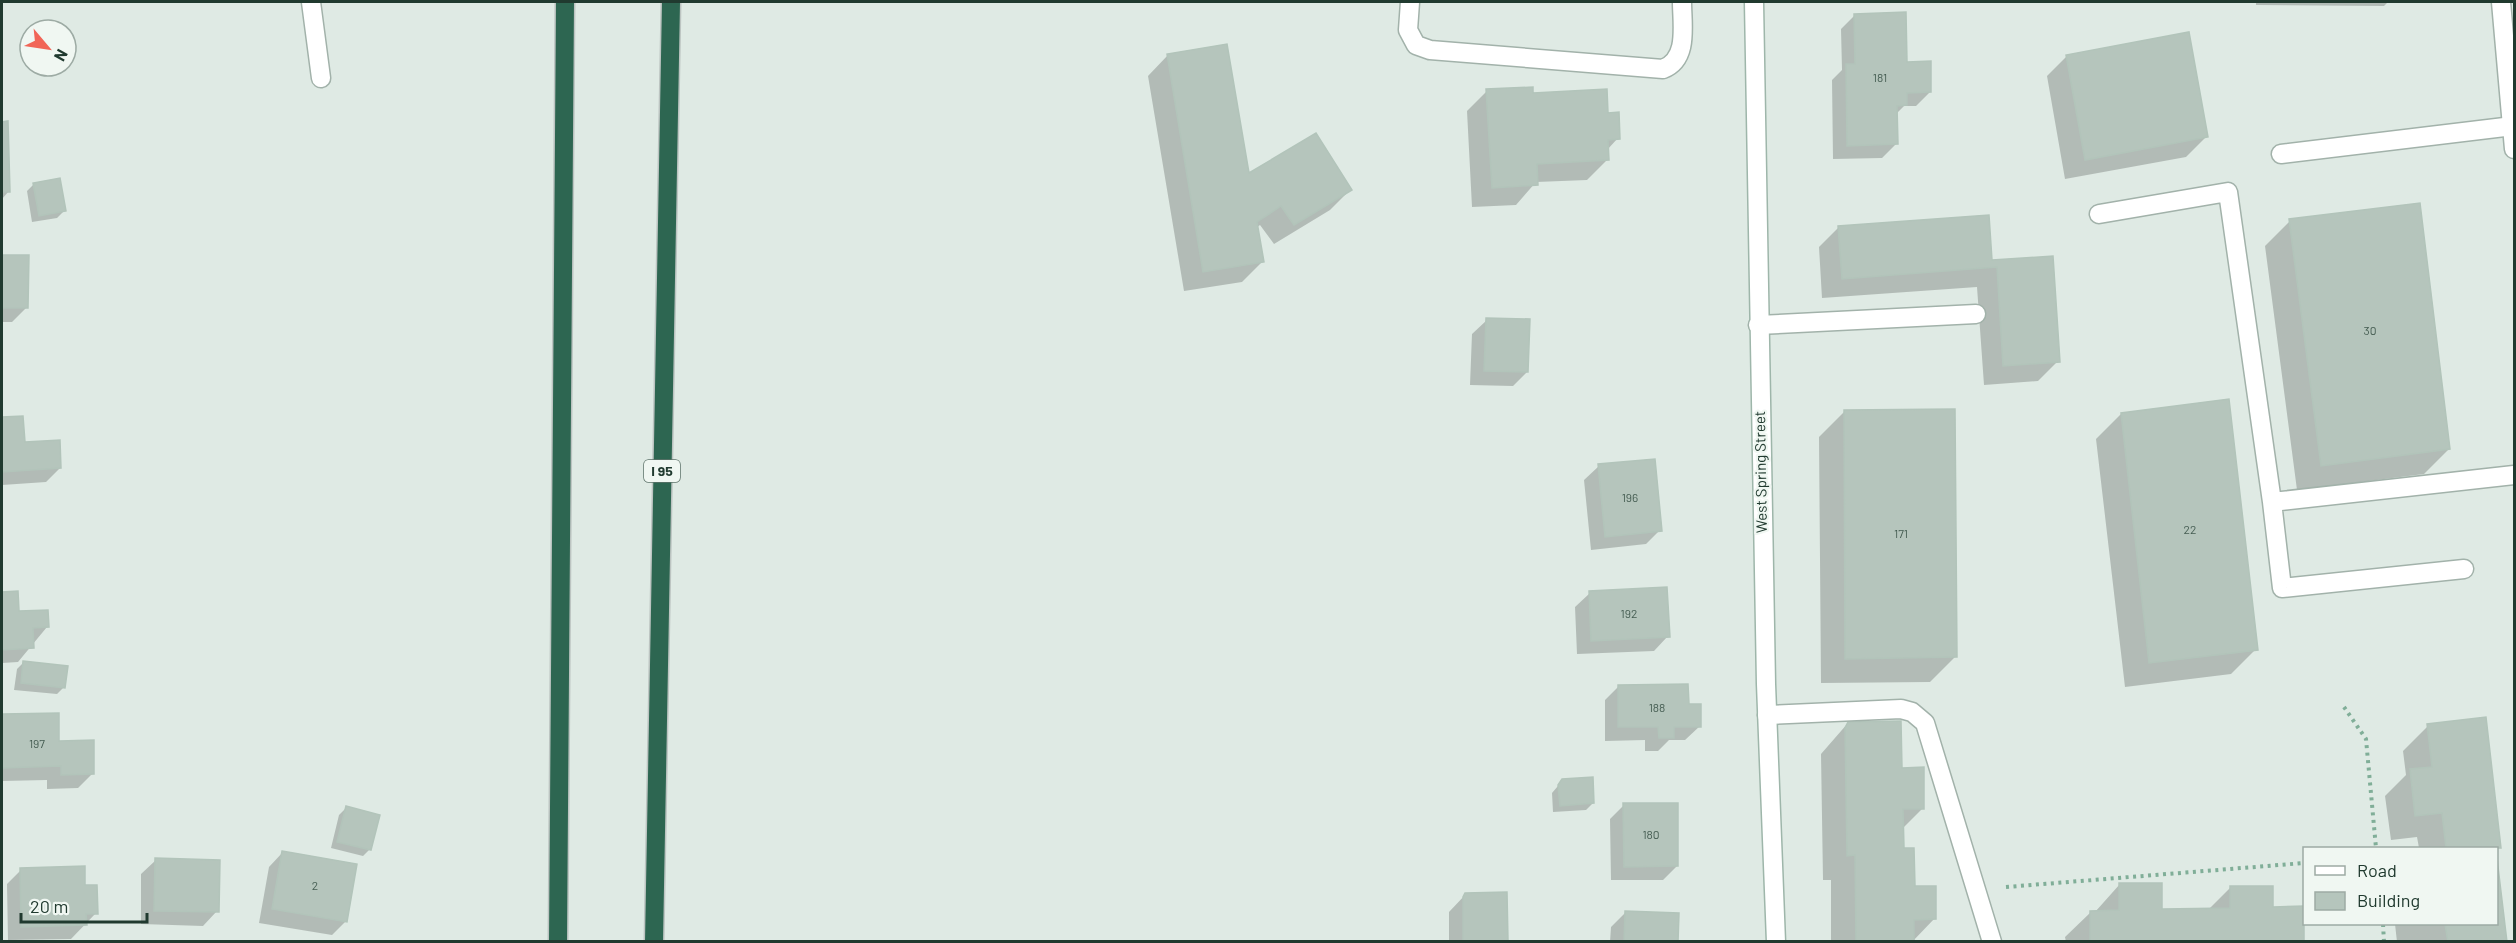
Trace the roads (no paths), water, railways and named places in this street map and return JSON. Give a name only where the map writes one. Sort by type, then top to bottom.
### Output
[{"type":"highway","points":[[558,942],[565,2]]},
{"type":"highway","name":"I 95","points":[[654,942],[671,2]]},
{"type":"main road","points":[[311,2],[321,78]]},
{"type":"main road","points":[[1410,2],[1408,30],[1416,45],[1430,50],[1663,69],[1673,65],[1681,51],[1682,2]]},
{"type":"main road","name":"West Spring Street","points":[[1754,2],[1758,325],[1767,715],[1776,942]]},
{"type":"main road","points":[[2501,2],[2514,149]]},
{"type":"main road","points":[[2281,154],[2513,126]]},
{"type":"main road","points":[[2099,214],[2228,192],[2282,588],[2464,569]]},
{"type":"main road","points":[[1758,325],[1976,314]]},
{"type":"main road","points":[[2272,502],[2514,475]]},
{"type":"main road","points":[[1767,715],[1901,709],[1912,711],[1925,723],[1978,889],[1992,942]]}]
